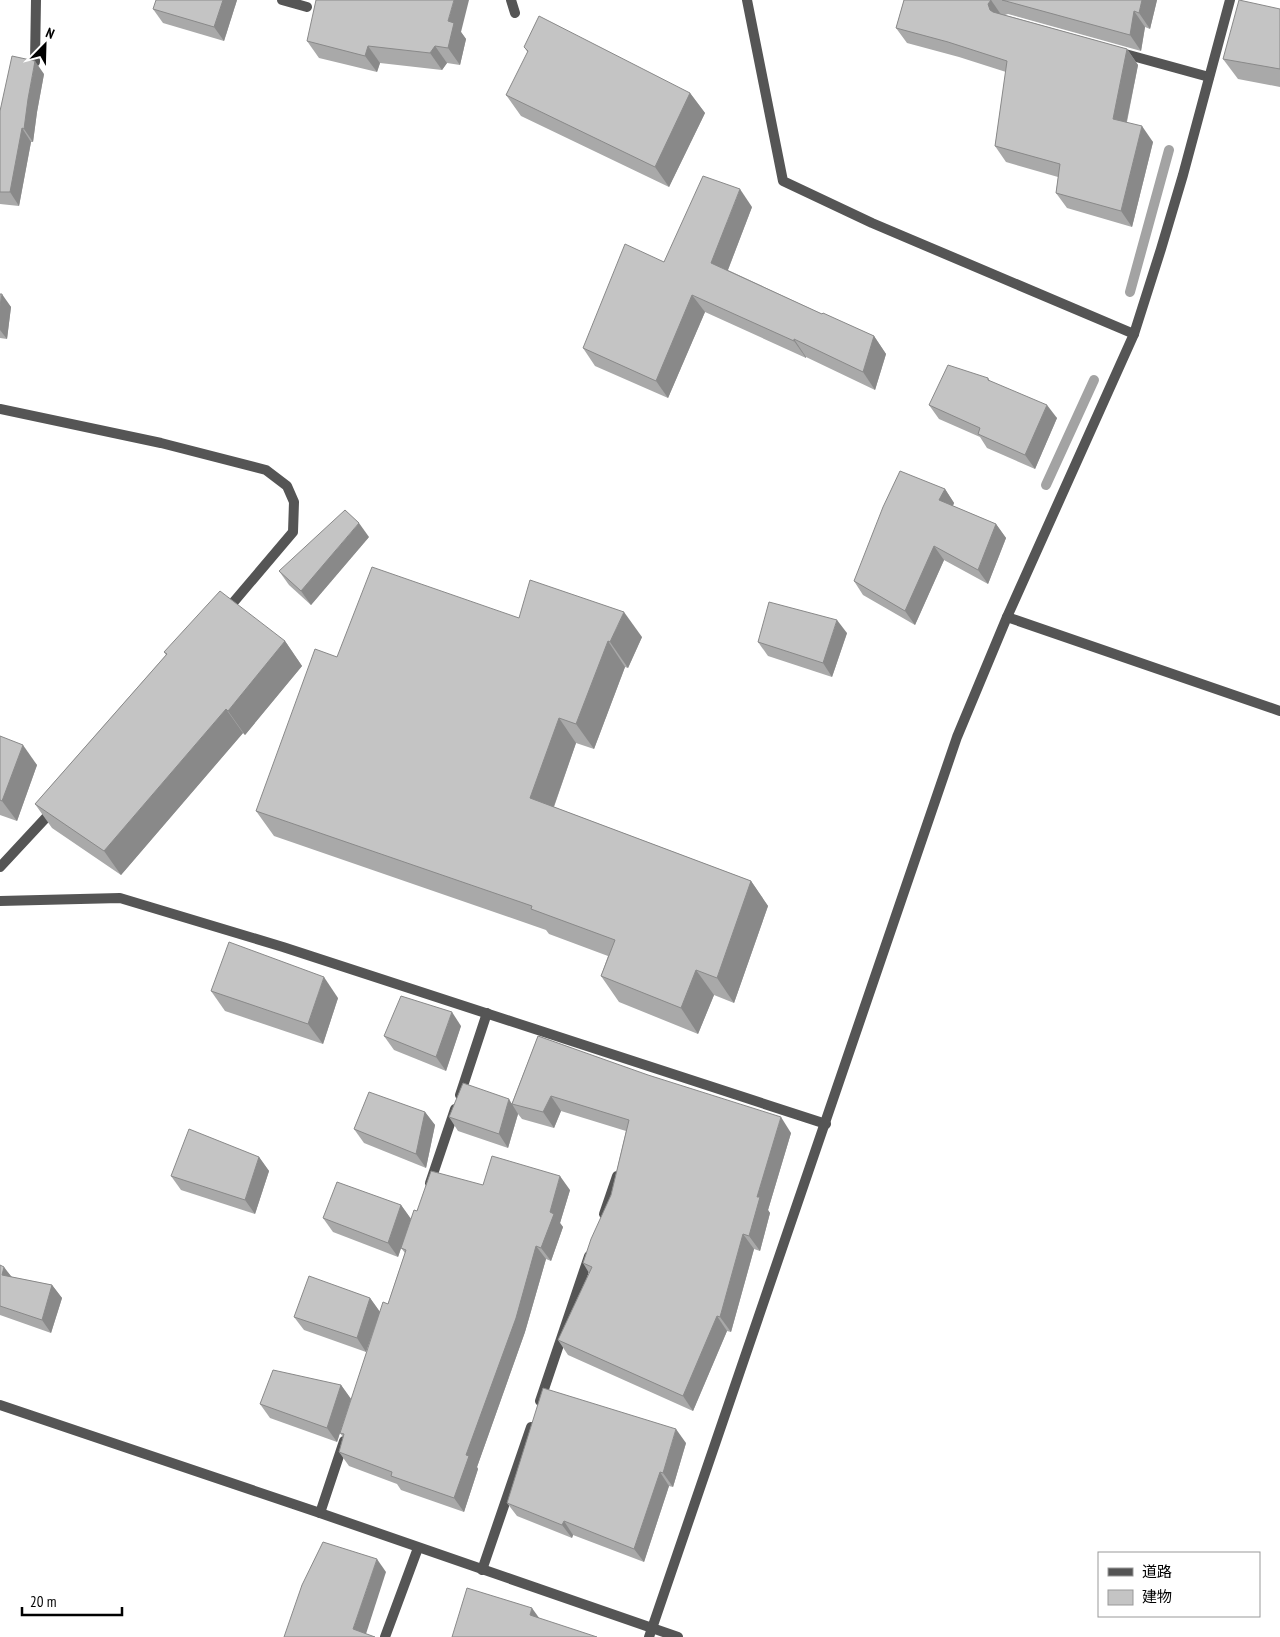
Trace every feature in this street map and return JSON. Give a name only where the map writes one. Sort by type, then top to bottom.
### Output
[{"type":"street","points":[[35,62],[36,0]]},
{"type":"street","points":[[282,0],[307,7]]},
{"type":"street","points":[[511,0],[515,13]]},
{"type":"street","points":[[748,0],[783,181],[872,224],[1134,334]]},
{"type":"street","points":[[650,1633],[826,1124],[957,737],[1007,617],[1134,334],[1161,250],[1230,0]]},
{"type":"street","points":[[1108,49],[1209,77]]},
{"type":"street","points":[[0,409],[161,443],[266,470],[287,486],[294,502],[294,532],[217,621]]},
{"type":"street","points":[[1007,617],[1280,711]]},
{"type":"street","points":[[0,866],[58,804]]},
{"type":"street","points":[[0,901],[120,898],[283,947],[826,1124]]},
{"type":"street","points":[[427,1192],[487,1013]]},
{"type":"street","points":[[600,1224],[620,1168]]},
{"type":"street","points":[[482,1570],[594,1243]]},
{"type":"street","points":[[0,1405],[320,1513],[482,1570],[650,1633],[678,1637]]},
{"type":"street","points":[[320,1513],[348,1428]]},
{"type":"street","points":[[385,1637],[418,1548]]},
{"type":"building","points":[[156,0],[223,0],[214,27],[153,9]]},
{"type":"building","points":[[316,0],[454,0],[448,21],[454,23],[448,48],[435,46],[430,53],[368,46],[365,56],[307,41]]},
{"type":"building","points":[[904,0],[991,0],[988,4],[993,12],[1127,49],[1113,119],[1142,126],[1121,211],[1056,193],[1060,164],[995,146],[1007,61],[896,28]]},
{"type":"building","points":[[1002,0],[1142,0],[1139,13],[1134,11],[1130,35]]},
{"type":"building","points":[[1239,0],[1280,9],[1280,69],[1223,59]]},
{"type":"building","points":[[539,16],[690,93],[655,167],[506,95],[528,51],[524,47]]},
{"type":"building","points":[[12,56],[35,61],[24,129],[22,128],[10,192],[0,192],[0,111]]},
{"type":"building","points":[[703,176],[740,189],[711,263],[874,336],[863,372],[794,339],[794,341],[692,295],[656,381],[583,348],[625,244],[664,262]]},
{"type":"building","points":[[948,365],[988,378],[988,380],[1047,405],[1025,455],[978,434],[980,428],[929,405]]},
{"type":"building","points":[[900,471],[945,489],[939,500],[996,524],[978,570],[934,546],[905,611],[854,581],[883,507]]},
{"type":"building","points":[[345,510],[359,523],[301,591],[279,571]]},
{"type":"building","points":[[372,567],[519,618],[530,580],[624,612],[610,642],[608,641],[576,724],[559,718],[530,798],[751,881],[717,978],[696,970],[681,1008],[601,976],[615,940],[531,909],[532,906],[256,811],[315,649],[337,657]]},
{"type":"building","points":[[220,591],[285,641],[228,711],[226,709],[104,851],[35,804],[167,654],[164,652]]},
{"type":"building","points":[[769,602],[837,620],[823,663],[758,642]]},
{"type":"building","points":[[0,736],[23,745],[2,801],[0,800]]},
{"type":"building","points":[[229,942],[324,977],[308,1024],[211,991]]},
{"type":"building","points":[[401,996],[452,1012],[436,1057],[384,1036]]},
{"type":"building","points":[[538,1036],[648,1075],[781,1117],[757,1197],[760,1197],[749,1236],[743,1234],[720,1317],[717,1316],[683,1396],[558,1340],[592,1267],[583,1263],[591,1239],[611,1195],[629,1120],[551,1096],[543,1112],[512,1104]]},
{"type":"building","points":[[463,1083],[509,1099],[499,1134],[449,1117]]},
{"type":"building","points":[[369,1092],[425,1112],[416,1154],[354,1129]]},
{"type":"building","points":[[189,1129],[259,1157],[245,1200],[171,1176]]},
{"type":"building","points":[[492,1156],[560,1176],[550,1212],[554,1214],[541,1248],[536,1246],[516,1318],[466,1455],[469,1456],[454,1498],[391,1476],[392,1472],[339,1452],[344,1434],[340,1433],[383,1302],[388,1304],[406,1250],[401,1248],[414,1210],[417,1211],[431,1171],[483,1185]]},
{"type":"building","points":[[337,1182],[401,1205],[388,1243],[323,1218]]},
{"type":"building","points":[[0,1265],[4,1267],[2,1275],[52,1285],[42,1320],[0,1306]]},
{"type":"building","points":[[309,1276],[370,1298],[357,1338],[294,1317]]},
{"type":"building","points":[[273,1370],[341,1385],[327,1428],[260,1404]]},
{"type":"building","points":[[543,1388],[676,1429],[663,1473],[660,1472],[634,1549],[564,1521],[562,1525],[507,1503]]},
{"type":"building","points":[[323,1542],[377,1559],[353,1629],[375,1637],[284,1637],[302,1585]]},
{"type":"building","points":[[467,1588],[532,1608],[530,1615],[597,1637],[452,1637]]},
{"type":"waterway","points":[[1130,292],[1169,150]]},
{"type":"waterway","points":[[1046,485],[1094,380]]}]
